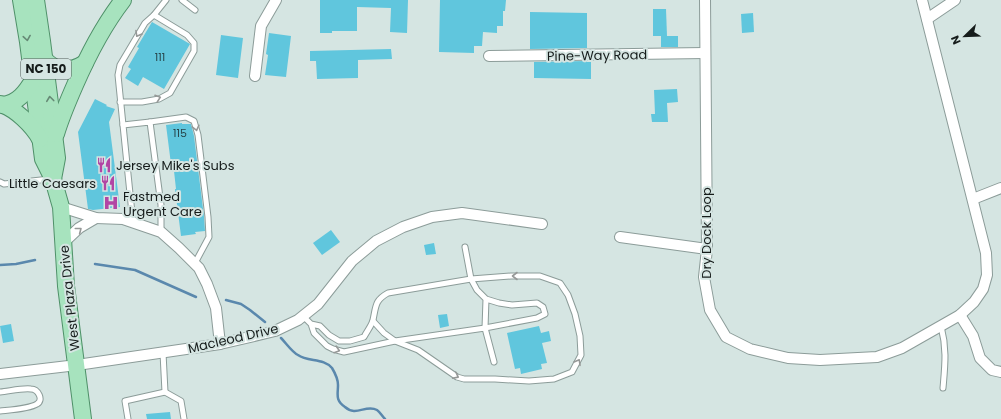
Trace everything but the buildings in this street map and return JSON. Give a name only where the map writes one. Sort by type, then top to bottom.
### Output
[{"type":"main road","name":"West Plaza Drive","points":[[20,0],[33,80],[48,139],[57,158],[53,179],[61,207],[66,286],[83,419]]},
{"type":"main road","name":"West Plaza Drive","points":[[36,0],[45,60],[48,139]]},
{"type":"main road","points":[[2,104],[27,121],[37,133],[48,139],[59,124],[64,109],[85,63],[104,28],[123,0]]},
{"type":"main road","points":[[45,60],[50,66],[65,70],[85,63]]},
{"type":"main road","points":[[2,104],[8,104],[17,99],[27,90],[33,80]]},
{"type":"street","points":[[255,76],[261,26],[276,0]]},
{"type":"street","name":"Dry Dock Loop","points":[[705,0],[707,249],[704,277],[710,310],[726,337],[750,348],[788,358],[820,360],[877,357],[902,348],[960,315],[974,302],[983,289],[987,275],[986,253],[922,0]]},
{"type":"street","points":[[927,19],[955,0]]},
{"type":"street","name":"Pine-Way Road","points":[[489,56],[705,53]]},
{"type":"street","points":[[973,199],[1001,188]]},
{"type":"street","points":[[61,207],[96,218],[123,219],[161,232],[199,268],[216,308],[220,344]]},
{"type":"street","name":"Macleod Drive","points":[[0,374],[76,365],[220,344],[275,331],[298,320],[318,304],[352,261],[376,241],[402,227],[432,217],[462,213],[542,224]]},
{"type":"street","points":[[63,243],[80,228],[96,218]]},
{"type":"street","points":[[620,236],[707,249]]},
{"type":"street","points":[[960,315],[973,336],[980,358],[992,370],[1001,372]]},
{"type":"lane","points":[[133,222],[118,75],[120,65],[145,23],[154,15],[166,0]]},
{"type":"lane","points":[[182,0],[195,10]]},
{"type":"lane","points":[[120,102],[142,102],[159,99],[170,93],[194,51],[194,43],[187,35],[154,15]]},
{"type":"lane","points":[[123,125],[186,117],[194,121],[198,135],[209,237],[195,263]]},
{"type":"lane","points":[[150,122],[161,205],[161,232]]},
{"type":"lane","points":[[0,182],[4,184],[53,179]]},
{"type":"lane","points":[[303,316],[311,324],[314,333],[327,346],[344,352],[395,341],[485,328],[537,318],[545,314],[543,307],[537,303],[512,305],[499,303],[486,298],[477,290],[471,279],[465,247]]},
{"type":"lane","points":[[311,324],[320,326],[329,335],[339,341],[350,341],[364,337],[373,321],[376,305],[379,300],[388,293],[471,279],[511,276],[540,276],[560,283],[568,295],[575,314],[580,336],[581,355],[572,372],[554,379],[529,381],[464,379],[457,377],[418,350],[395,341],[384,333],[373,321]]},
{"type":"lane","points":[[486,298],[485,328],[494,362]]},
{"type":"lane","points":[[941,326],[945,344],[943,388]]},
{"type":"lane","points":[[162,353],[165,392]]},
{"type":"lane","points":[[0,392],[32,388],[38,392],[40,396],[37,404],[23,408],[0,411]]},
{"type":"lane","points":[[128,419],[126,401],[165,392],[181,401],[184,419]]},
{"type":"waterway","points":[[0,265],[16,264],[35,260]]},
{"type":"waterway","points":[[95,264],[135,270],[196,297]]},
{"type":"waterway","points":[[226,300],[241,304],[265,322]]},
{"type":"waterway","points":[[281,338],[296,354],[306,359],[320,361],[332,368],[338,385],[338,400],[345,407],[353,411],[369,408],[377,410],[385,419]]},
{"type":"place","name":"Jersey Mike's Subs","points":[[104,165]]},
{"type":"place","name":"Little Caesars","points":[[108,183]]},
{"type":"place","name":"Fastmed Urgent Care","points":[[111,203]]}]
